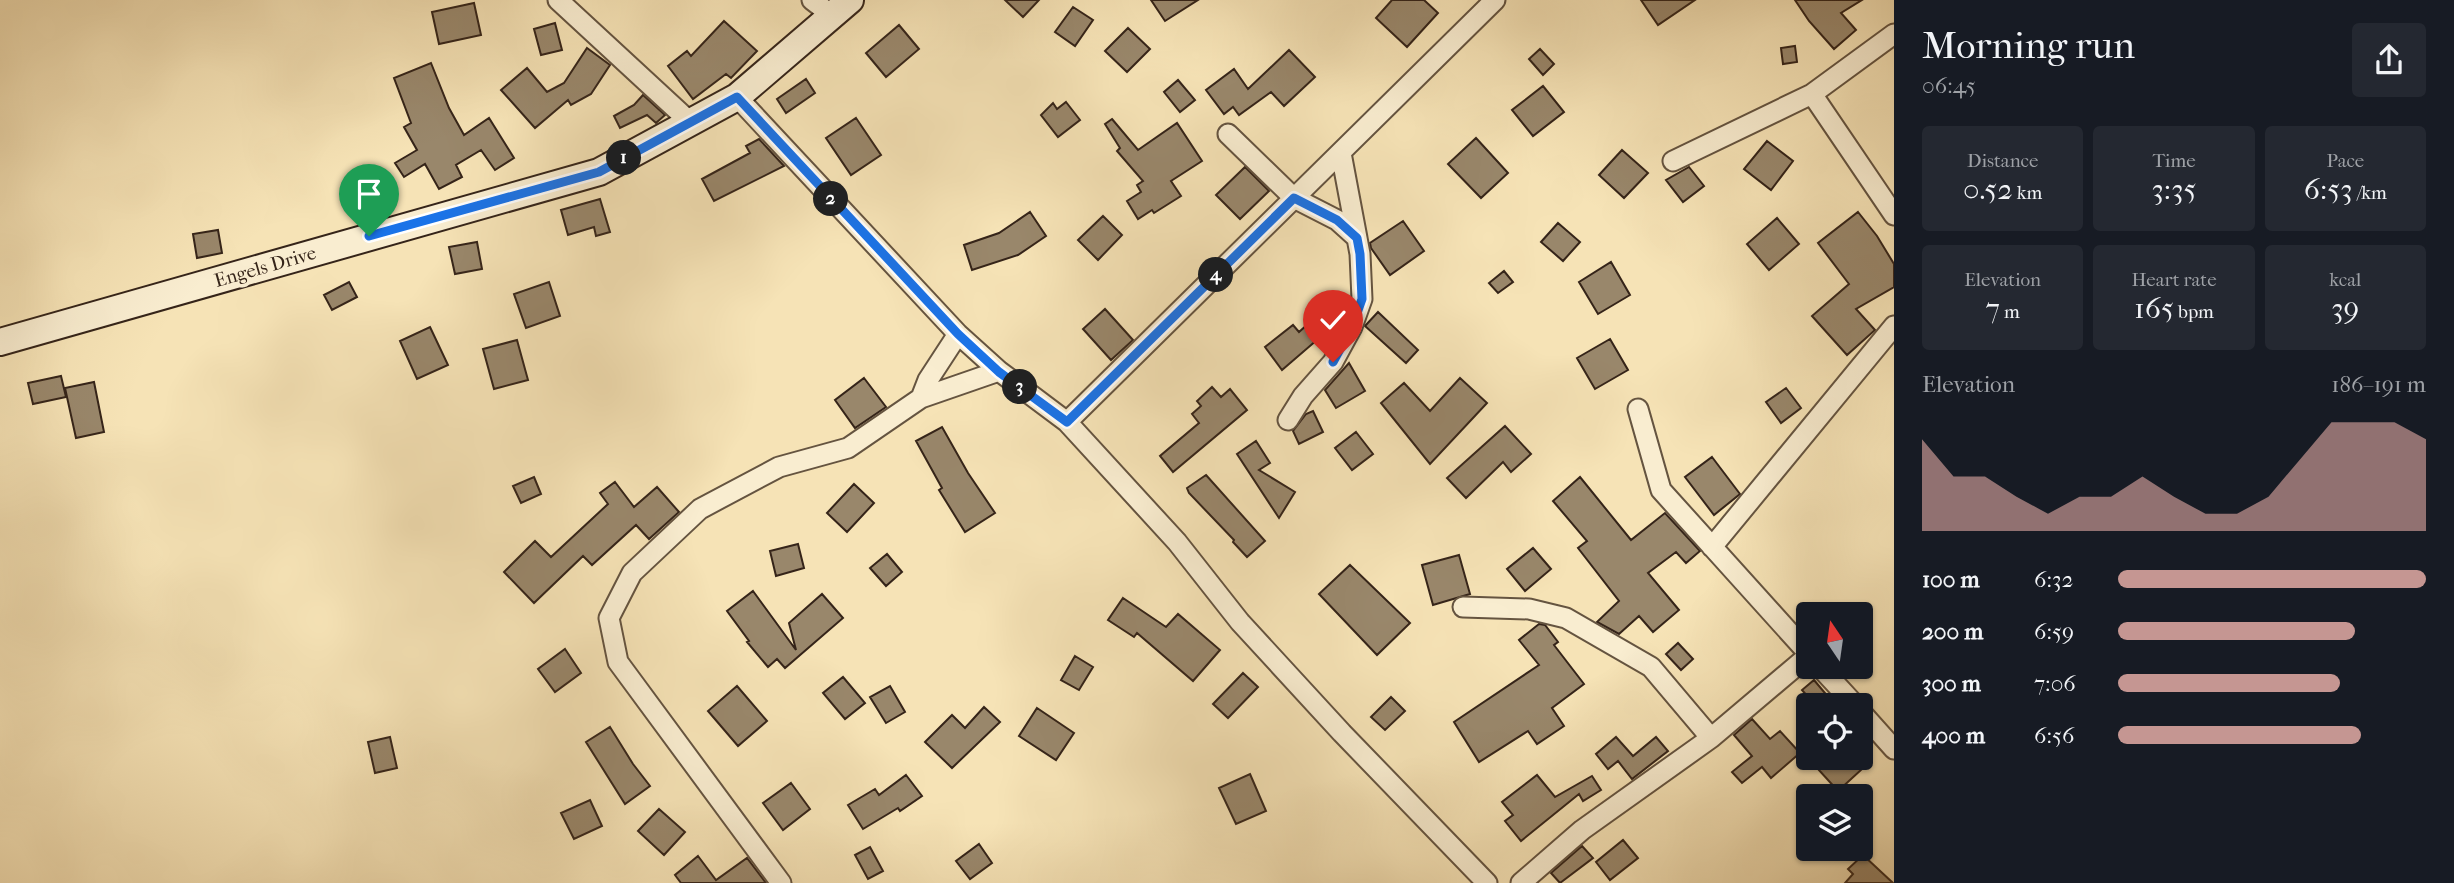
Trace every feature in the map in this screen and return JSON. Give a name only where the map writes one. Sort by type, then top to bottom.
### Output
[{"type":"street","points":[[558,0],[689,121]]},
{"type":"street","points":[[812,0],[842,8]]},
{"type":"street","points":[[1067,422],[1495,0]]},
{"type":"street","name":"Engels Drive","points":[[0,342],[599,172],[737,97],[842,8]]},
{"type":"street","points":[[1672,161],[1812,94],[1894,34]]},
{"type":"street","points":[[1812,94],[1894,215]]},
{"type":"street","points":[[737,97],[958,334],[999,372],[1067,422],[1177,542],[1240,622],[1487,883]]},
{"type":"street","points":[[1228,134],[1294,198],[1337,220],[1357,238]]},
{"type":"street","points":[[1288,421],[1303,396],[1333,362],[1352,327],[1362,299],[1360,254],[1340,152]]},
{"type":"street","points":[[1712,547],[1894,326]]},
{"type":"street","points":[[920,398],[928,380],[958,334]]},
{"type":"street","points":[[781,883],[618,662],[609,618],[632,573],[700,509],[779,467],[848,447],[920,398],[999,372]]},
{"type":"street","points":[[1638,409],[1661,490],[1796,641]]},
{"type":"street","points":[[1463,607],[1529,609],[1566,618],[1651,667],[1710,738]]},
{"type":"street","points":[[1521,883],[1582,830],[1710,738],[1796,664]]},
{"type":"street","points":[[1831,679],[1844,693]]},
{"type":"street","points":[[1873,726],[1894,749]]},
{"type":"building","points":[[1005,0],[1039,0],[1023,17]]},
{"type":"building","points":[[1151,0],[1198,0],[1165,21]]},
{"type":"building","points":[[1392,0],[1424,0],[1438,13],[1407,47],[1376,18]]},
{"type":"building","points":[[1641,0],[1695,0],[1658,25]]},
{"type":"building","points":[[1795,0],[1862,0],[1841,13],[1856,30],[1834,49],[1809,21]]},
{"type":"building","points":[[474,3],[481,35],[439,44],[432,12]]},
{"type":"building","points":[[1073,7],[1093,20],[1075,46],[1055,32]]},
{"type":"building","points":[[724,21],[757,51],[731,78],[726,74],[693,99],[668,66],[687,51],[691,56]]},
{"type":"building","points":[[555,23],[562,50],[541,55],[534,29]]},
{"type":"building","points":[[899,25],[919,49],[886,77],[866,53]]},
{"type":"building","points":[[1128,28],[1150,49],[1127,72],[1105,51]]},
{"type":"building","points":[[1795,46],[1797,62],[1783,64],[1781,48]]},
{"type":"building","points":[[587,48],[610,65],[591,94],[571,105],[568,100],[535,128],[501,90],[527,68],[547,92],[564,83]]},
{"type":"building","points":[[1540,49],[1554,64],[1543,75],[1529,59]]},
{"type":"building","points":[[1289,50],[1315,77],[1284,106],[1271,92],[1239,115],[1233,107],[1224,114],[1206,90],[1234,69],[1248,89]]},
{"type":"building","points":[[431,63],[449,108],[464,135],[489,118],[514,158],[495,170],[481,150],[456,165],[462,177],[439,189],[425,164],[404,177],[395,163],[417,150],[404,127],[411,123],[394,78]]},
{"type":"building","points":[[806,79],[815,93],[786,113],[777,99]]},
{"type":"building","points":[[1178,80],[1195,100],[1180,112],[1164,92]]},
{"type":"building","points":[[1543,86],[1564,112],[1533,136],[1512,110]]},
{"type":"building","points":[[643,95],[665,115],[656,123],[647,115],[620,128],[614,116],[634,105]]},
{"type":"building","points":[[1066,102],[1080,120],[1058,137],[1041,115],[1053,103],[1057,109]]},
{"type":"building","points":[[856,118],[881,155],[851,175],[826,138]]},
{"type":"building","points":[[1112,119],[1138,150],[1177,123],[1202,161],[1171,181],[1181,196],[1154,213],[1152,210],[1138,219],[1127,201],[1141,192],[1137,185],[1143,181],[1117,151],[1120,148],[1105,124]]},
{"type":"building","points":[[1476,138],[1508,173],[1481,198],[1448,164]]},
{"type":"building","points":[[759,139],[784,166],[714,201],[702,179],[750,153],[746,146]]},
{"type":"building","points":[[1767,141],[1793,161],[1771,190],[1744,169]]},
{"type":"building","points":[[1622,150],[1648,173],[1624,198],[1599,175]]},
{"type":"building","points":[[1245,167],[1269,191],[1240,219],[1216,195]]},
{"type":"building","points":[[1689,167],[1704,186],[1683,202],[1666,180]]},
{"type":"building","points":[[600,199],[610,232],[596,236],[594,227],[568,235],[561,210]]},
{"type":"building","points":[[1030,212],[1046,236],[1018,255],[972,270],[964,245],[999,233]]},
{"type":"building","points":[[1858,212],[1894,264],[1894,287],[1856,309],[1875,330],[1847,355],[1812,316],[1849,284],[1818,243]]},
{"type":"building","points":[[1103,216],[1122,235],[1098,260],[1078,240]]},
{"type":"building","points":[[1777,218],[1799,244],[1769,270],[1747,244]]},
{"type":"building","points":[[1403,221],[1424,251],[1390,275],[1370,243]]},
{"type":"building","points":[[1558,223],[1580,242],[1563,261],[1541,242]]},
{"type":"building","points":[[218,230],[222,253],[197,258],[193,234]]},
{"type":"building","points":[[477,242],[482,269],[455,274],[449,247]]},
{"type":"building","points":[[1611,262],[1630,295],[1598,314],[1579,282]]},
{"type":"building","points":[[1504,271],[1513,282],[1498,293],[1489,283]]},
{"type":"building","points":[[349,282],[357,297],[332,310],[324,295]]},
{"type":"building","points":[[549,282],[560,316],[526,328],[514,294]]},
{"type":"building","points":[[1327,307],[1339,321],[1282,370],[1265,347],[1293,325],[1299,332]]},
{"type":"building","points":[[1105,309],[1133,340],[1111,360],[1083,329]]},
{"type":"building","points":[[1378,312],[1418,350],[1406,363],[1365,326]]},
{"type":"building","points":[[430,327],[448,365],[417,379],[400,341]]},
{"type":"building","points":[[1610,339],[1628,370],[1595,389],[1577,358]]},
{"type":"building","points":[[517,340],[528,380],[494,389],[483,349]]},
{"type":"building","points":[[1349,363],[1365,391],[1336,408],[1325,390]]},
{"type":"building","points":[[61,376],[66,397],[33,404],[28,383]]},
{"type":"building","points":[[864,378],[886,407],[855,428],[835,400]]},
{"type":"building","points":[[1460,378],[1487,403],[1430,464],[1381,403],[1404,383],[1430,411]]},
{"type":"building","points":[[94,382],[104,432],[76,438],[65,388]]},
{"type":"building","points":[[1212,387],[1221,397],[1230,389],[1247,410],[1173,472],[1160,456],[1199,423],[1192,414],[1201,406],[1197,401]]},
{"type":"building","points":[[1786,388],[1801,408],[1781,423],[1766,402]]},
{"type":"building","points":[[1313,411],[1323,432],[1299,444],[1293,431],[1306,414]]},
{"type":"building","points":[[1505,426],[1531,454],[1511,472],[1503,462],[1466,498],[1447,478]]},
{"type":"building","points":[[942,427],[995,513],[965,532],[939,490],[942,488],[916,441]]},
{"type":"building","points":[[1356,432],[1373,454],[1352,470],[1335,448]]},
{"type":"building","points":[[1256,441],[1270,463],[1259,470],[1295,492],[1279,518],[1237,454]]},
{"type":"building","points":[[1712,457],[1740,494],[1714,515],[1685,477]]},
{"type":"building","points":[[1206,475],[1265,541],[1247,557],[1189,493],[1187,488]]},
{"type":"building","points":[[534,477],[541,494],[521,503],[513,486]]},
{"type":"building","points":[[1580,477],[1631,540],[1665,513],[1700,551],[1686,563],[1676,552],[1648,573],[1679,610],[1653,632],[1639,616],[1619,634],[1597,622],[1619,601],[1578,548],[1587,541],[1553,501]]},
{"type":"building","points":[[615,482],[634,507],[657,487],[679,512],[649,539],[636,525],[592,565],[583,556],[534,603],[504,572],[535,541],[551,557],[608,504],[600,493]]},
{"type":"building","points":[[854,484],[874,503],[847,532],[827,513]]},
{"type":"building","points":[[798,544],[804,568],[776,576],[770,551]]},
{"type":"building","points":[[1533,548],[1551,569],[1525,591],[1507,569]]},
{"type":"building","points":[[887,554],[902,572],[886,586],[870,568]]},
{"type":"building","points":[[1459,555],[1470,594],[1433,605],[1422,565]]},
{"type":"building","points":[[1350,565],[1410,623],[1377,655],[1319,594]]},
{"type":"building","points":[[753,591],[796,650],[789,623],[822,594],[843,618],[785,668],[777,659],[768,667],[747,642],[749,641],[727,611]]},
{"type":"building","points":[[1123,598],[1166,627],[1178,614],[1220,650],[1193,681],[1137,633],[1134,637],[1108,620]]},
{"type":"building","points":[[1539,624],[1545,625],[1558,642],[1554,645],[1584,684],[1552,708],[1564,726],[1537,744],[1528,731],[1479,762],[1454,722],[1539,665],[1519,640]]},
{"type":"building","points":[[1678,643],[1693,659],[1681,670],[1666,654]]},
{"type":"building","points":[[565,649],[581,673],[555,692],[538,669]]},
{"type":"building","points":[[1075,656],[1093,667],[1079,690],[1061,680]]},
{"type":"building","points":[[1243,673],[1258,687],[1228,718],[1213,704]]},
{"type":"building","points":[[843,677],[865,703],[845,719],[823,693]]},
{"type":"building","points":[[1814,680],[1825,693],[1805,693],[1802,690]]},
{"type":"building","points":[[737,686],[767,721],[738,746],[708,711]]},
{"type":"building","points":[[890,686],[905,712],[886,723],[870,697]]},
{"type":"building","points":[[1391,697],[1405,711],[1385,730],[1371,717]]},
{"type":"building","points":[[984,707],[1000,722],[952,768],[925,742],[952,715],[965,728]]},
{"type":"building","points":[[1037,708],[1074,733],[1056,760],[1019,736]]},
{"type":"building","points":[[1752,719],[1770,739],[1780,731],[1796,749],[1796,756],[1771,778],[1762,767],[1742,783],[1732,772],[1752,756],[1734,735]]},
{"type":"building","points":[[610,727],[650,786],[625,804],[586,742]]},
{"type":"building","points":[[390,737],[397,768],[375,773],[368,742]]},
{"type":"building","points":[[1616,737],[1633,756],[1656,737],[1668,751],[1632,779],[1618,761],[1608,769],[1596,754]]},
{"type":"building","points":[[1819,770],[1861,770],[1846,784],[1832,784]]},
{"type":"building","points":[[1250,774],[1266,811],[1236,824],[1219,788]]},
{"type":"building","points":[[906,775],[922,796],[900,811],[898,808],[863,829],[848,805],[875,789],[879,795]]},
{"type":"building","points":[[1537,775],[1555,797],[1592,776],[1601,790],[1583,801],[1579,794],[1521,841],[1505,821],[1513,815],[1502,802]]},
{"type":"building","points":[[791,783],[810,809],[783,830],[763,803]]},
{"type":"building","points":[[590,800],[602,826],[574,839],[561,813]]},
{"type":"building","points":[[659,809],[685,832],[664,855],[638,831]]},
{"type":"building","points":[[1623,840],[1638,858],[1610,880],[1596,862]]},
{"type":"building","points":[[979,844],[992,863],[970,879],[956,861]]},
{"type":"building","points":[[1582,846],[1593,858],[1560,883],[1551,873]]},
{"type":"building","points":[[870,847],[883,871],[868,879],[855,855]]},
{"type":"building","points":[[698,856],[716,880],[747,858],[766,883],[681,883],[675,875]]},
{"type":"building","points":[[1857,861],[1869,861],[1893,883],[1845,883],[1853,874],[1848,869]]},
{"type":"route","points":[[369,236],[599,172],[737,97],[958,334],[999,372],[1067,422],[1294,198],[1337,220],[1357,238],[1362,299],[1352,327],[1333,362]]}]
